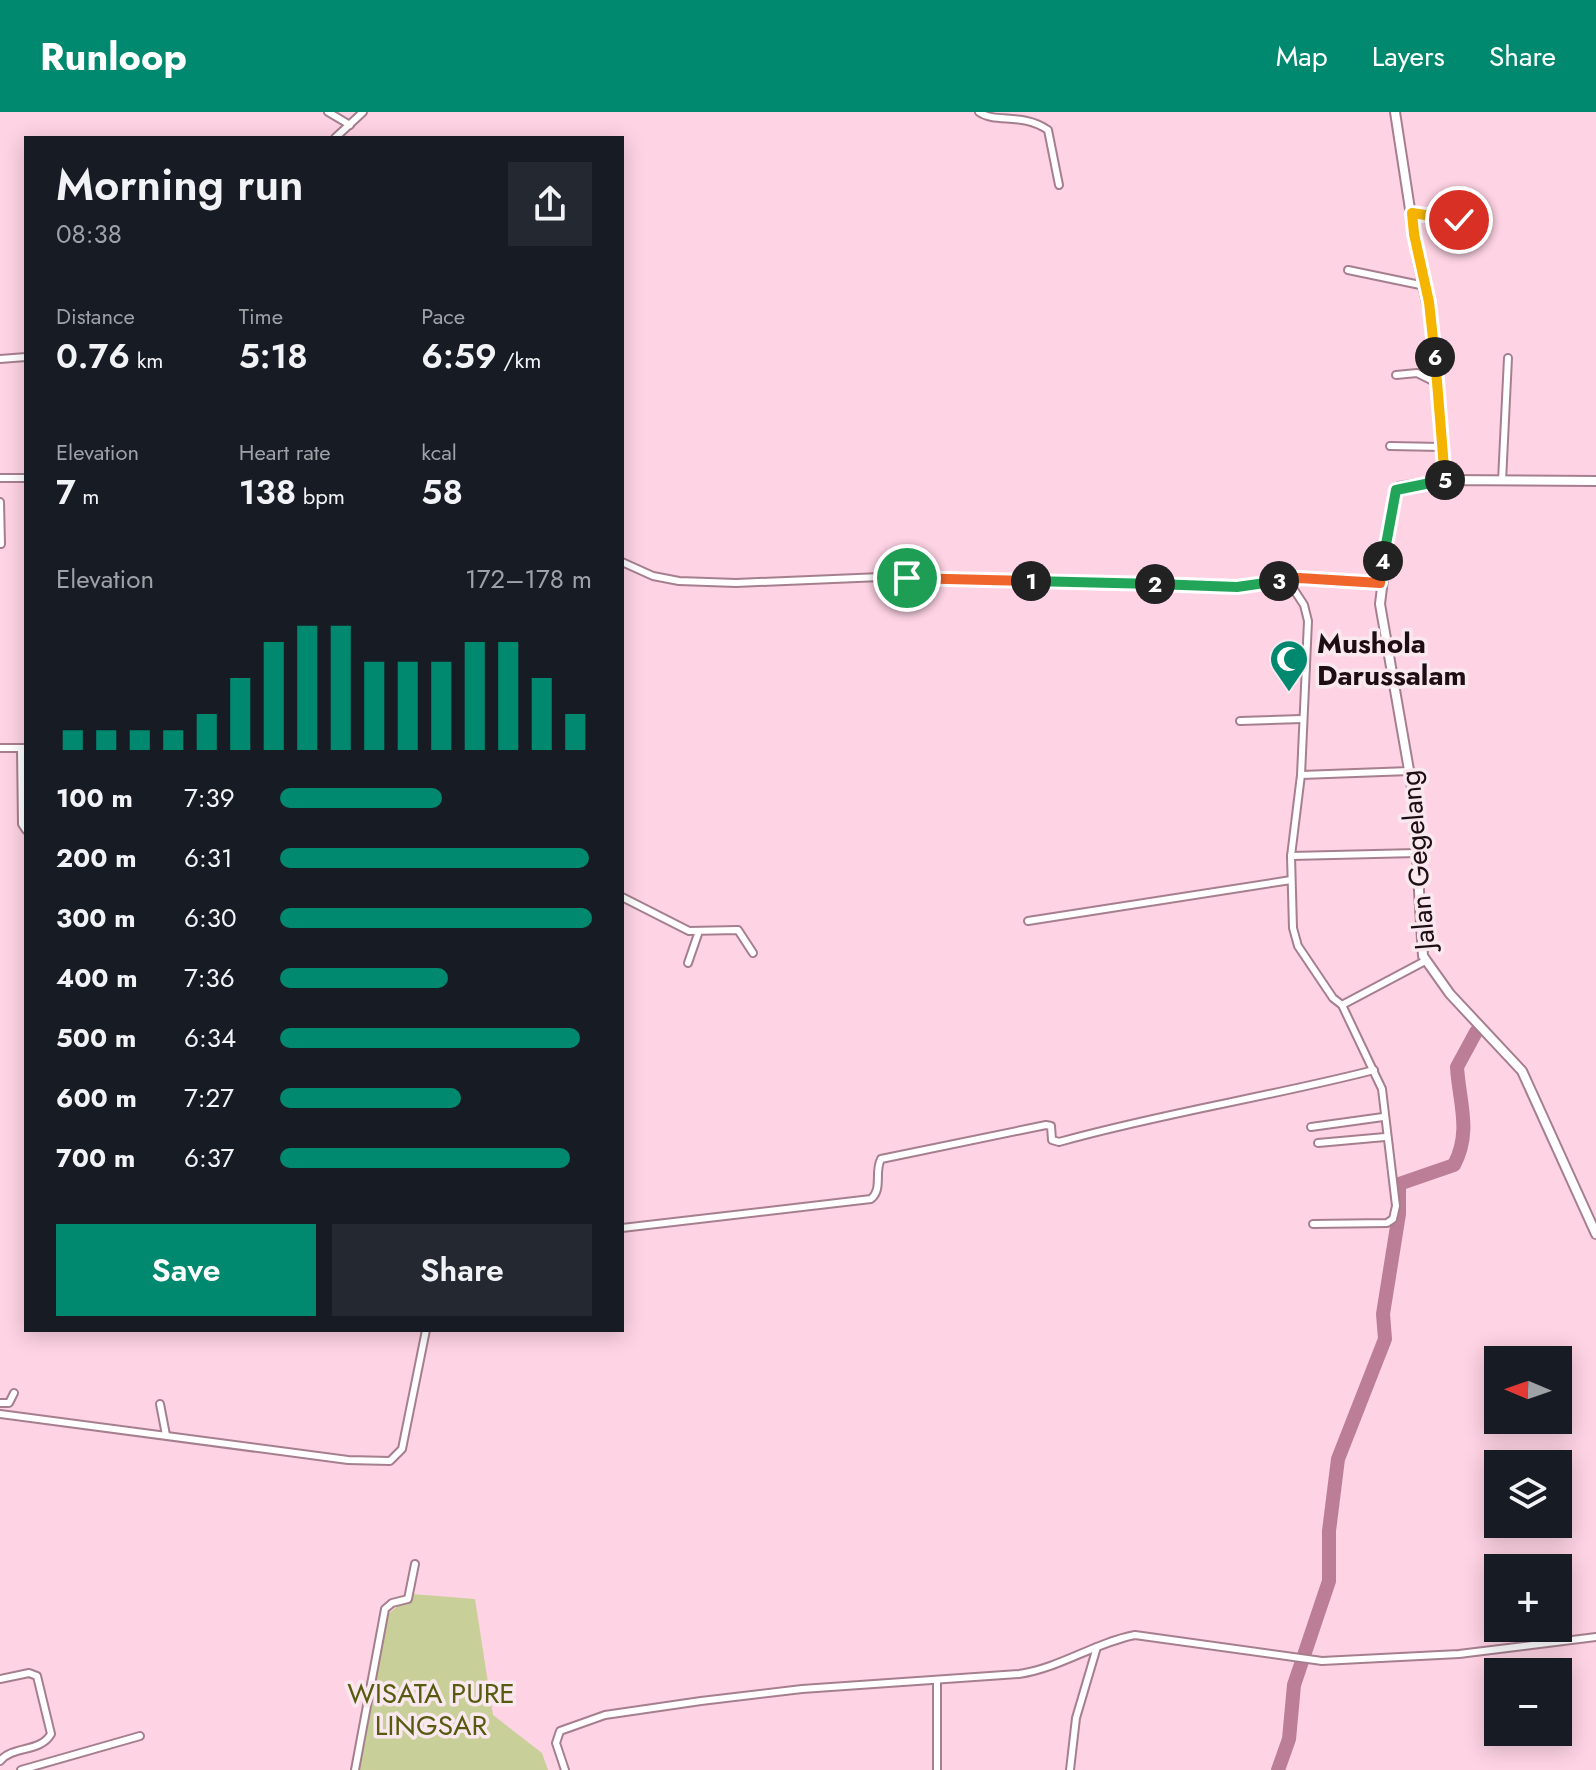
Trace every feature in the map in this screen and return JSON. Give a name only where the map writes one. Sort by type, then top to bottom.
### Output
[{"type":"street","points":[[328,112],[350,125]]},
{"type":"street","points":[[337,136],[363,112]]},
{"type":"street","points":[[979,112],[985,116],[1019,116],[1048,130],[1059,185]]},
{"type":"street","points":[[1395,112],[1433,331],[1445,480],[1596,481]]},
{"type":"street","points":[[1412,213],[1474,224]]},
{"type":"street","points":[[1348,270],[1425,286]]},
{"type":"street","points":[[0,359],[24,357]]},
{"type":"street","points":[[1502,481],[1508,358]]},
{"type":"street","points":[[1396,375],[1417,373],[1437,383]]},
{"type":"street","points":[[1390,446],[1442,447]]},
{"type":"street","points":[[0,478],[24,478]]},
{"type":"street","name":"Jalan Gegelang","points":[[1445,480],[1404,486],[1394,493],[1391,534],[1380,583],[1380,610],[1410,771],[1425,961],[1470,1017],[1522,1071],[1596,1234]]},
{"type":"street","points":[[0,502],[1,544]]},
{"type":"street","points":[[624,563],[653,576],[679,581],[736,583],[881,577],[1237,587],[1287,579],[1380,583]]},
{"type":"street","points":[[1287,579],[1307,614],[1301,775],[1291,856],[1294,934],[1298,946],[1335,1001],[1342,1005],[1382,1089],[1385,1137],[1395,1195],[1393,1219],[1387,1223],[1313,1224]]},
{"type":"street","points":[[1240,721],[1302,719]]},
{"type":"street","points":[[0,748],[24,748],[24,827]]},
{"type":"street","points":[[1301,775],[1410,771]]},
{"type":"street","points":[[1291,856],[1417,853]]},
{"type":"street","points":[[1028,921],[1291,880]]},
{"type":"street","points":[[624,898],[676,927],[698,934],[733,928],[743,935],[753,953]]},
{"type":"street","points":[[688,963],[698,934]]},
{"type":"street","points":[[1342,1005],[1425,961]]},
{"type":"street","points":[[624,1228],[871,1199],[878,1188],[881,1159],[1046,1125],[1051,1126],[1052,1140],[1059,1142],[1116,1126],[1267,1097],[1374,1070]]},
{"type":"street","points":[[1311,1127],[1383,1117]]},
{"type":"street","points":[[1318,1143],[1385,1137]]},
{"type":"street","points":[[0,1414],[348,1460],[390,1461],[402,1449],[426,1332]]},
{"type":"street","points":[[0,1403],[9,1403],[14,1393]]},
{"type":"street","points":[[160,1404],[166,1435]]},
{"type":"street","points":[[355,1770],[385,1609],[392,1603],[408,1599],[415,1564]]},
{"type":"street","points":[[565,1770],[556,1743],[560,1731],[605,1715],[802,1689],[1041,1671],[1126,1637],[1155,1636],[1303,1660],[1459,1654],[1596,1637]]},
{"type":"street","points":[[1070,1770],[1076,1718],[1097,1647]]},
{"type":"street","points":[[0,1679],[29,1673],[37,1676],[51,1734],[43,1743],[7,1753],[0,1761]]},
{"type":"street","points":[[937,1681],[937,1770]]},
{"type":"street","points":[[21,1770],[140,1736]]},
{"type":"green space","name":"WISATA PURE LINGSAR","points":[[412,1594],[475,1599],[493,1715],[542,1753],[548,1770],[359,1770],[387,1615]]},
{"type":"waterway","points":[[1278,1770],[1289,1739],[1294,1685],[1329,1581],[1329,1531],[1338,1459],[1385,1339],[1383,1314],[1399,1214],[1399,1184],[1454,1165],[1463,1128],[1457,1067],[1476,1032]]},
{"type":"place","name":"Mushola Darussalam","points":[[1289,693]]},
{"type":"route","points":[[907,578],[1237,587],[1299,578],[1380,583],[1391,534],[1394,493],[1399,487],[1445,480],[1433,331],[1418,261],[1412,213],[1459,220]]}]
